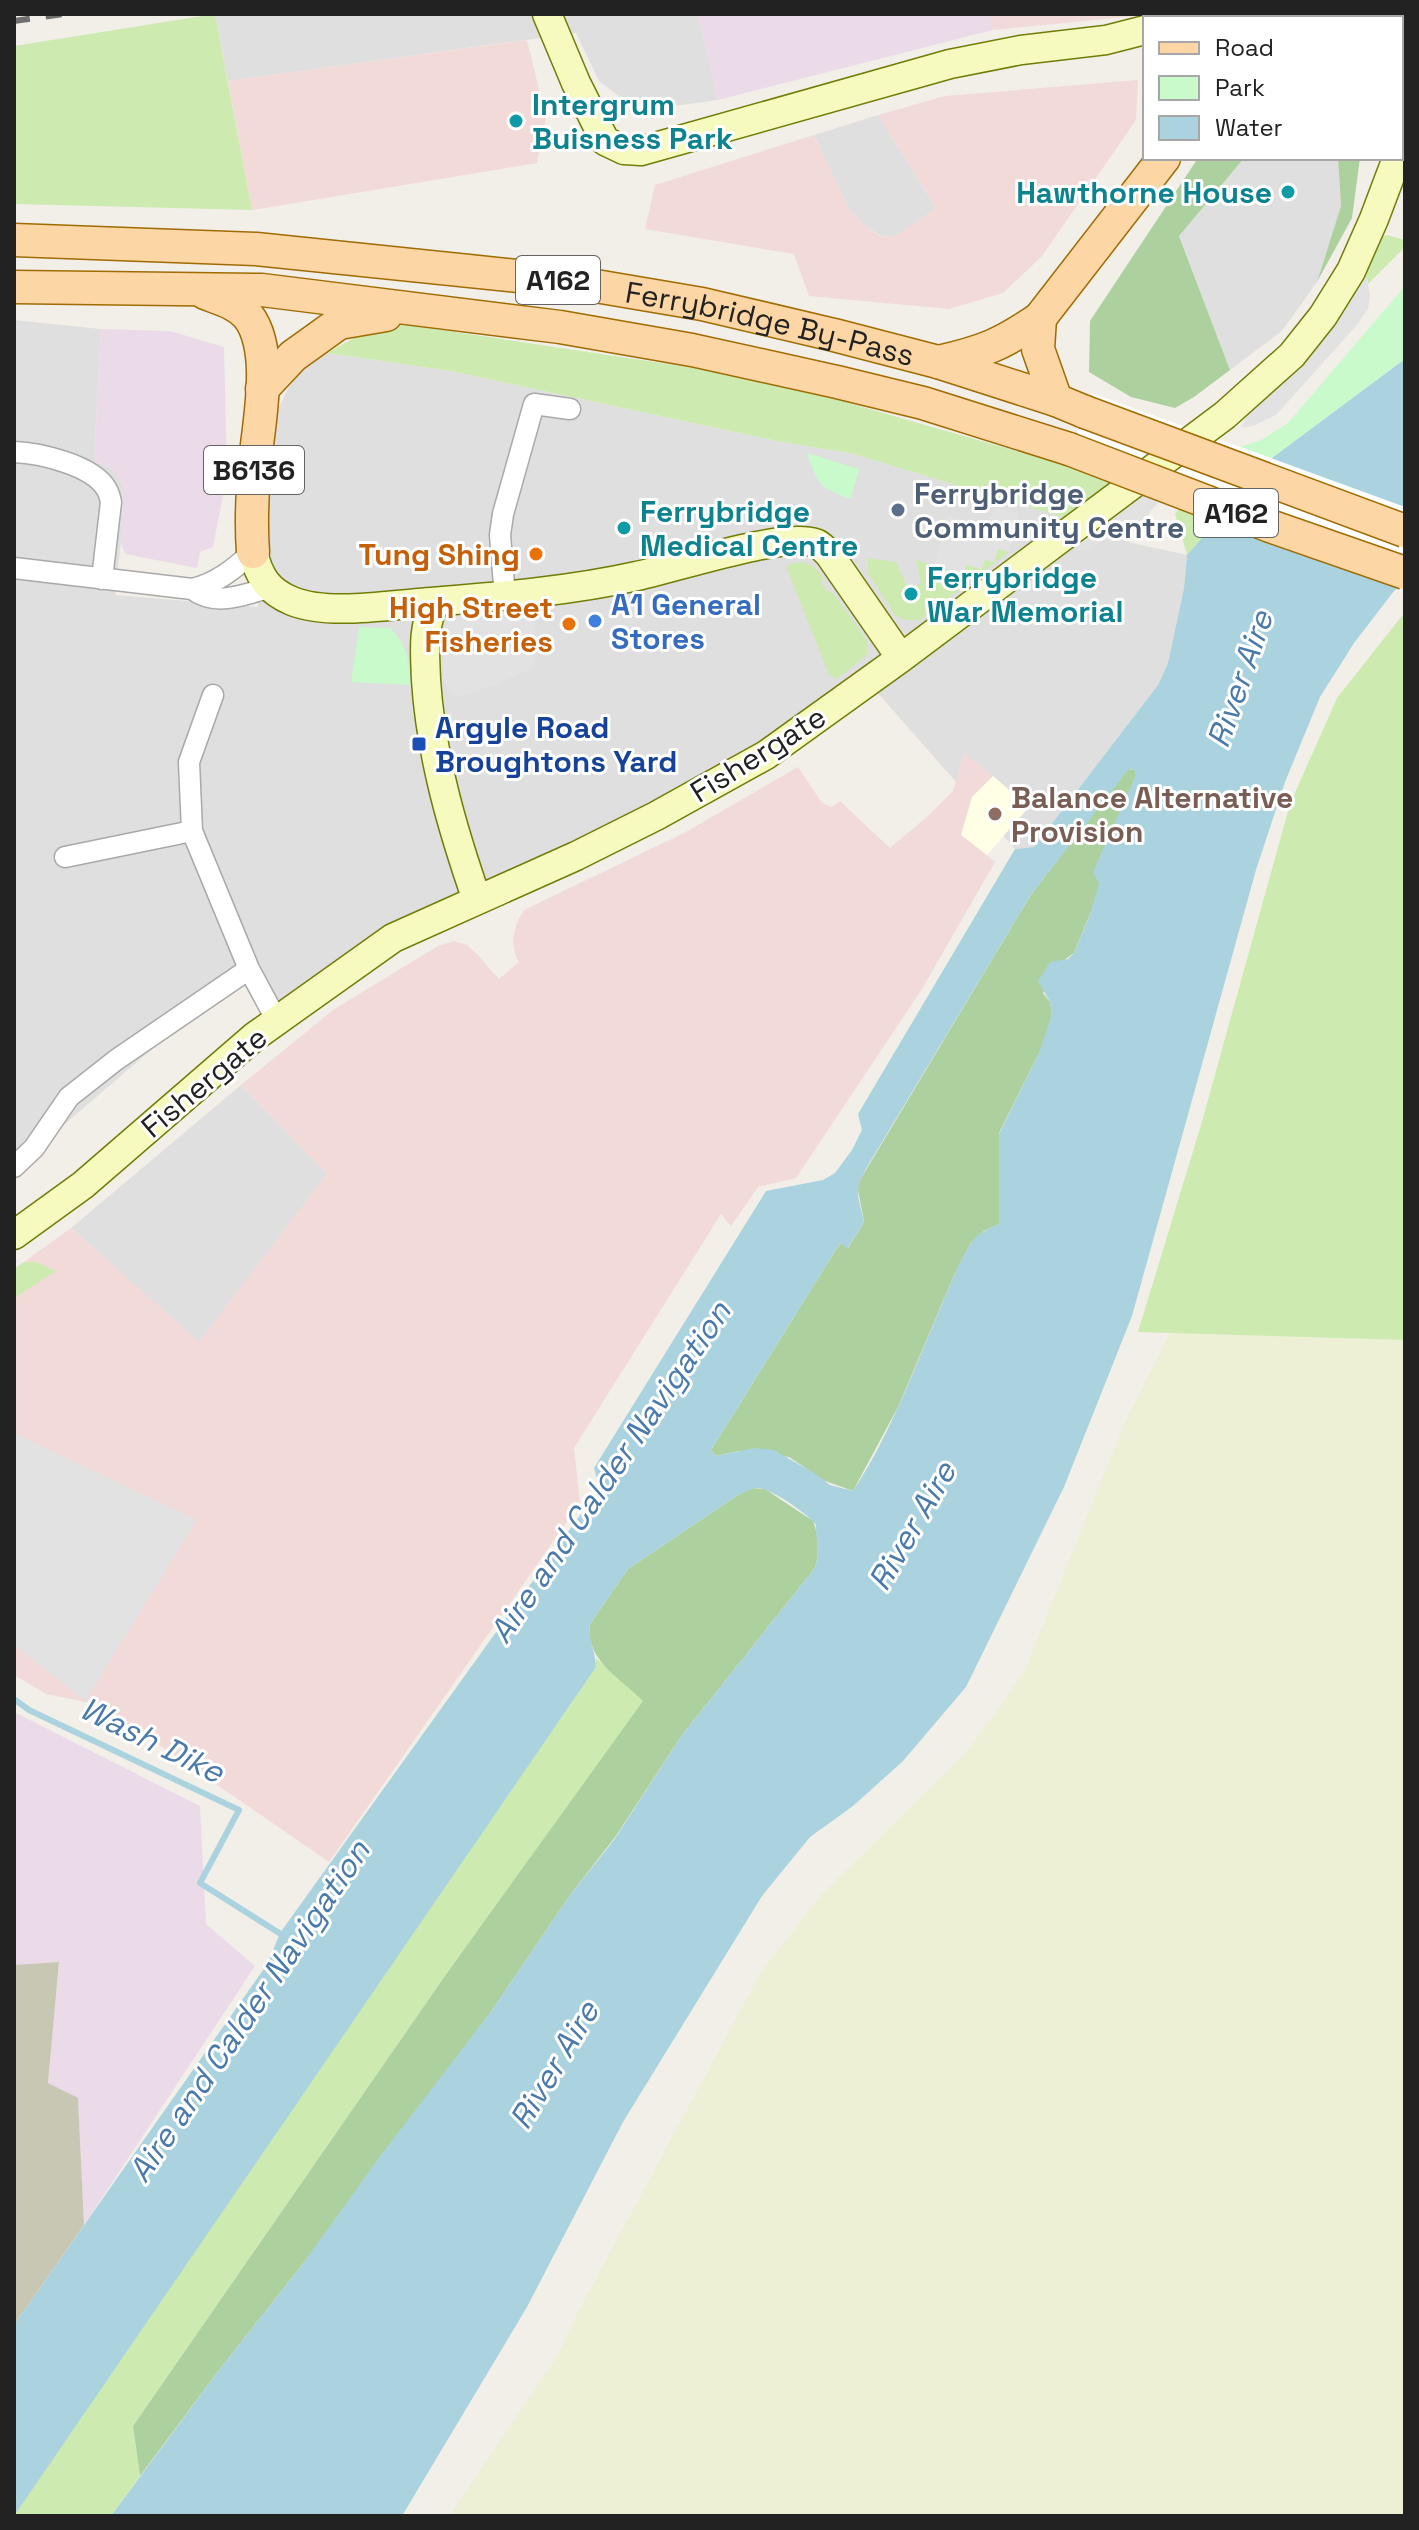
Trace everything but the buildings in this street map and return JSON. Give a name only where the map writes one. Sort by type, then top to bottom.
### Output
[{"type":"main road","points":[[547,14],[605,141],[624,150],[641,151],[950,64],[1021,50],[1106,40],[1143,31]]},
{"type":"main road","points":[[1106,40],[1143,48]]},
{"type":"main road","points":[[938,362],[982,352],[1040,318],[1162,160]]},
{"type":"main road","name":"Fishergate","points":[[14,1235],[83,1185],[254,1037],[393,938],[576,856],[766,755],[901,658],[1225,415],[1292,355],[1323,316],[1351,271],[1396,160]]},
{"type":"main road","name":"Ferrybridge By-Pass","points":[[14,240],[256,249],[566,281],[702,304],[938,362],[1056,400],[1405,531]]},
{"type":"main road","name":"Ferrybridge By-Pass","points":[[14,287],[262,290],[560,327],[692,350],[923,403],[1069,449],[1270,526],[1405,573]]},
{"type":"main road","points":[[194,290],[232,303],[247,316],[261,349],[262,389]]},
{"type":"main road","points":[[262,389],[293,356],[339,323],[424,309]]},
{"type":"main road","points":[[1040,318],[1038,349],[1056,400]]},
{"type":"main road","name":"B6136","points":[[262,389],[254,476],[253,552],[257,571],[268,588]]},
{"type":"main road","points":[[268,588],[294,602],[326,607],[389,606],[505,597],[635,577],[789,540],[816,543],[829,554],[901,658]]},
{"type":"main road","points":[[435,602],[425,625],[428,712],[442,792],[477,900]]},
{"type":"main road","points":[[389,606],[410,622],[424,648]]},
{"type":"street","points":[[505,597],[500,535],[503,514],[534,404],[570,409]]},
{"type":"street","points":[[14,452],[32,452],[85,469],[108,490],[111,502],[102,579]]},
{"type":"street","points":[[14,568],[192,589],[221,577],[253,552]]},
{"type":"street","points":[[192,589],[202,597],[216,599],[235,598],[268,588]]},
{"type":"street","points":[[213,695],[189,762],[192,831],[249,969],[277,1021]]},
{"type":"street","points":[[65,857],[192,831]]},
{"type":"street","points":[[14,1167],[34,1148],[69,1097],[116,1060],[249,969]]},
{"type":"shaded area","points":[[215,14],[698,14],[718,100],[659,108],[629,104],[599,81],[576,33],[228,81]]},
{"type":"shaded area","points":[[698,14],[989,14],[993,30],[718,100]]},
{"type":"shaded area","points":[[989,14],[1156,14],[993,30]]},
{"type":"shaded area","points":[[527,40],[546,118],[537,163],[252,210],[228,81]]},
{"type":"shaded area","points":[[1138,80],[1136,120],[1042,256],[1003,293],[949,309],[809,296],[794,254],[645,229],[655,185],[814,135],[849,209],[880,236],[899,234],[936,208],[878,115],[945,96]]},
{"type":"shaded area","points":[[878,115],[936,208],[899,234],[889,237],[881,236],[864,225],[849,209],[814,135]]},
{"type":"shaded area","points":[[1242,160],[1338,160],[1341,206],[1317,282],[1282,331],[1230,370],[1179,235]]},
{"type":"shaded area","points":[[1359,270],[1367,279],[1370,296],[1368,309],[1356,326],[1276,415],[1241,428],[1250,410]]},
{"type":"shaded area","points":[[14,320],[101,329],[94,461],[115,471],[123,484],[122,533],[115,595],[258,607],[276,413],[305,364],[327,353],[451,371],[777,441],[850,453],[1072,520],[1132,543],[1187,555],[1184,588],[1168,663],[1158,685],[1034,847],[1015,849],[868,682],[679,815],[375,944],[273,1015],[238,975],[14,1168]]},
{"type":"shaded area","points":[[101,329],[170,331],[224,347],[227,475],[213,547],[200,552],[197,568],[125,554],[121,544],[123,484],[115,471],[94,461]]},
{"type":"shaded area","points":[[1159,476],[1166,494],[1143,520],[1082,552],[1067,543]]},
{"type":"shaded area","points":[[994,507],[1019,514],[1009,552],[998,549],[994,562],[985,560],[982,569],[966,565],[964,574],[934,566],[948,516],[988,527]]},
{"type":"shaded area","points":[[467,611],[473,620],[535,617],[535,665],[495,685],[462,696],[453,695],[443,681],[444,632],[450,617]]},
{"type":"shaded area","points":[[964,753],[993,776],[972,797],[962,835],[995,862],[922,989],[796,1178],[758,1187],[731,1226],[721,1214],[574,1448],[580,1503],[329,1862],[110,1711],[91,1703],[46,1694],[14,1675],[14,1269],[71,1228],[199,1342],[327,1174],[241,1085],[333,1010],[438,946],[454,941],[467,945],[499,979],[519,962],[513,939],[524,910],[684,833],[798,767],[822,803],[832,807],[840,801],[890,848],[953,791]]},
{"type":"shaded area","name":"Balance Alternative Provision","points":[[993,776],[1029,807],[987,855],[961,835],[972,797]]},
{"type":"shaded area","points":[[241,1085],[327,1174],[199,1343],[71,1228]]},
{"type":"shaded area","points":[[1170,1333],[1405,1340],[1405,2516],[449,2516],[556,2358],[761,1972],[821,1895],[969,1749],[1024,1672],[1124,1424]]},
{"type":"shaded area","points":[[14,1433],[197,1520],[85,1701],[14,1645]]},
{"type":"shaded area","points":[[14,1712],[200,1806],[206,1924],[255,1966],[84,2225],[78,2099],[48,2083],[59,1963],[14,1965]]},
{"type":"shaded area","points":[[59,1962],[48,2083],[78,2098],[84,2225],[14,2325],[14,1965]]},
{"type":"green space","points":[[215,14],[252,210],[14,204],[14,46]]},
{"type":"green space","points":[[1197,160],[1242,160],[1179,236],[1230,370],[1175,408],[1131,397],[1089,372],[1090,321]]},
{"type":"green space","points":[[1338,160],[1360,160],[1352,218],[1317,282],[1341,206]]},
{"type":"green space","points":[[1387,235],[1405,240],[1405,247],[1368,284],[1359,270],[1378,237]]},
{"type":"green space","points":[[1405,286],[1405,359],[1272,458],[1240,447],[1263,439],[1288,423]]},
{"type":"green space","points":[[395,323],[761,378],[1065,465],[1110,482],[1072,520],[850,453],[777,441],[451,371],[327,353],[361,334]]},
{"type":"green space","points":[[807,453],[859,469],[851,499],[821,484]]},
{"type":"green space","points":[[1272,458],[1187,555],[1175,514],[1180,507]]},
{"type":"green space","points":[[998,548],[1009,552],[920,620],[904,620],[895,615],[868,573],[868,558],[896,562],[908,588],[921,584],[916,560],[963,574],[966,565],[985,560]]},
{"type":"green space","points":[[800,562],[811,565],[819,572],[823,579],[821,583],[833,593],[867,640],[867,655],[837,679],[829,675],[786,566]]},
{"type":"green space","points":[[1405,612],[1405,1340],[1138,1332],[1201,1125],[1290,804],[1337,698]]},
{"type":"green space","points":[[359,627],[390,628],[401,641],[406,654],[411,685],[351,682]]},
{"type":"green space","points":[[1128,769],[1135,770],[1136,775],[1097,897],[1074,953],[1063,961],[1043,993],[1050,1002],[1052,1014],[1047,1033],[999,1133],[999,1224],[984,1231],[971,1243],[955,1273],[898,1407],[853,1491],[825,1481],[789,1457],[739,1451],[716,1456],[711,1450],[835,1251],[842,1242],[848,1248],[864,1222],[857,1185],[1030,896]]},
{"type":"green space","points":[[24,1262],[36,1262],[56,1271],[14,1298],[14,1269]]},
{"type":"green space","points":[[753,1488],[765,1489],[813,1521],[818,1544],[815,1568],[682,1735],[616,1836],[570,1895],[492,2010],[140,2476],[133,2426],[447,1973],[643,1701],[599,1658],[590,1637],[590,1624],[628,1569]]},
{"type":"green space","points":[[596,1658],[644,1701],[447,1973],[133,2426],[140,2476],[111,2516],[14,2516],[596,1667]]},
{"type":"water","points":[[1405,359],[1405,582],[1394,591],[1354,643],[1320,697],[1285,782],[1256,870],[1132,1316],[1064,1487],[966,1687],[903,1761],[853,1806],[810,1837],[762,1896],[623,2122],[527,2307],[402,2516],[111,2516],[492,2010],[570,1895],[614,1840],[682,1735],[815,1568],[818,1551],[816,1525],[779,1496],[754,1489],[738,1495],[628,1569],[590,1624],[596,1667],[14,2516],[14,2325],[268,1963],[280,1933],[596,1493],[598,1482],[594,1468],[766,1191],[823,1180],[835,1173],[852,1150],[862,1130],[858,1114],[1015,849],[1034,847],[1158,685],[1168,663],[1184,588],[1187,555],[1272,458]],"holes":[[[1128,770],[1134,770],[1136,775],[1093,872],[1099,884],[1074,953],[1068,959],[1050,962],[1038,981],[1050,1002],[1052,1014],[1039,1053],[999,1134],[999,1224],[976,1238],[965,1254],[898,1407],[866,1471],[853,1491],[830,1485],[774,1450],[755,1448],[716,1456],[711,1450],[835,1251],[841,1243],[847,1249],[864,1222],[858,1191],[865,1172],[1030,896]]]},
{"type":"pier","points":[[1092,393],[1405,507],[1405,589],[1065,465]]},
{"type":"waterway","name":"Wash Dike","points":[[14,1699],[29,1710],[239,1810],[200,1883],[287,1938]]},
{"type":"railway","points":[[14,21],[63,14]]},
{"type":"place","name":"Intergrum Buisness Park","points":[[516,121]]},
{"type":"place","name":"Hawthorne House","points":[[1288,192]]},
{"type":"place","name":"Ferrybridge Community Centre","points":[[898,510]]},
{"type":"place","name":"Ferrybridge Medical Centre","points":[[624,528]]},
{"type":"place","name":"Tung Shing","points":[[536,554]]},
{"type":"place","name":"Ferrybridge War Memorial","points":[[911,594]]},
{"type":"place","name":"A1 General Stores","points":[[595,621]]},
{"type":"place","name":"High Street Fisheries","points":[[569,624]]},
{"type":"place","name":"Argyle Road Broughtons Yard","points":[[419,744]]},
{"type":"place","name":"Balance Alternative Provision","points":[[995,814]]},
{"type":"water label","name":"River Aire","points":[[1240,679]]},
{"type":"water label","name":"Aire and Calder Navigation","points":[[610,1472]]},
{"type":"water label","name":"River Aire","points":[[912,1526]]},
{"type":"water label","name":"Aire and Calder Navigation","points":[[249,2011]]},
{"type":"water label","name":"River Aire","points":[[554,2065]]}]
